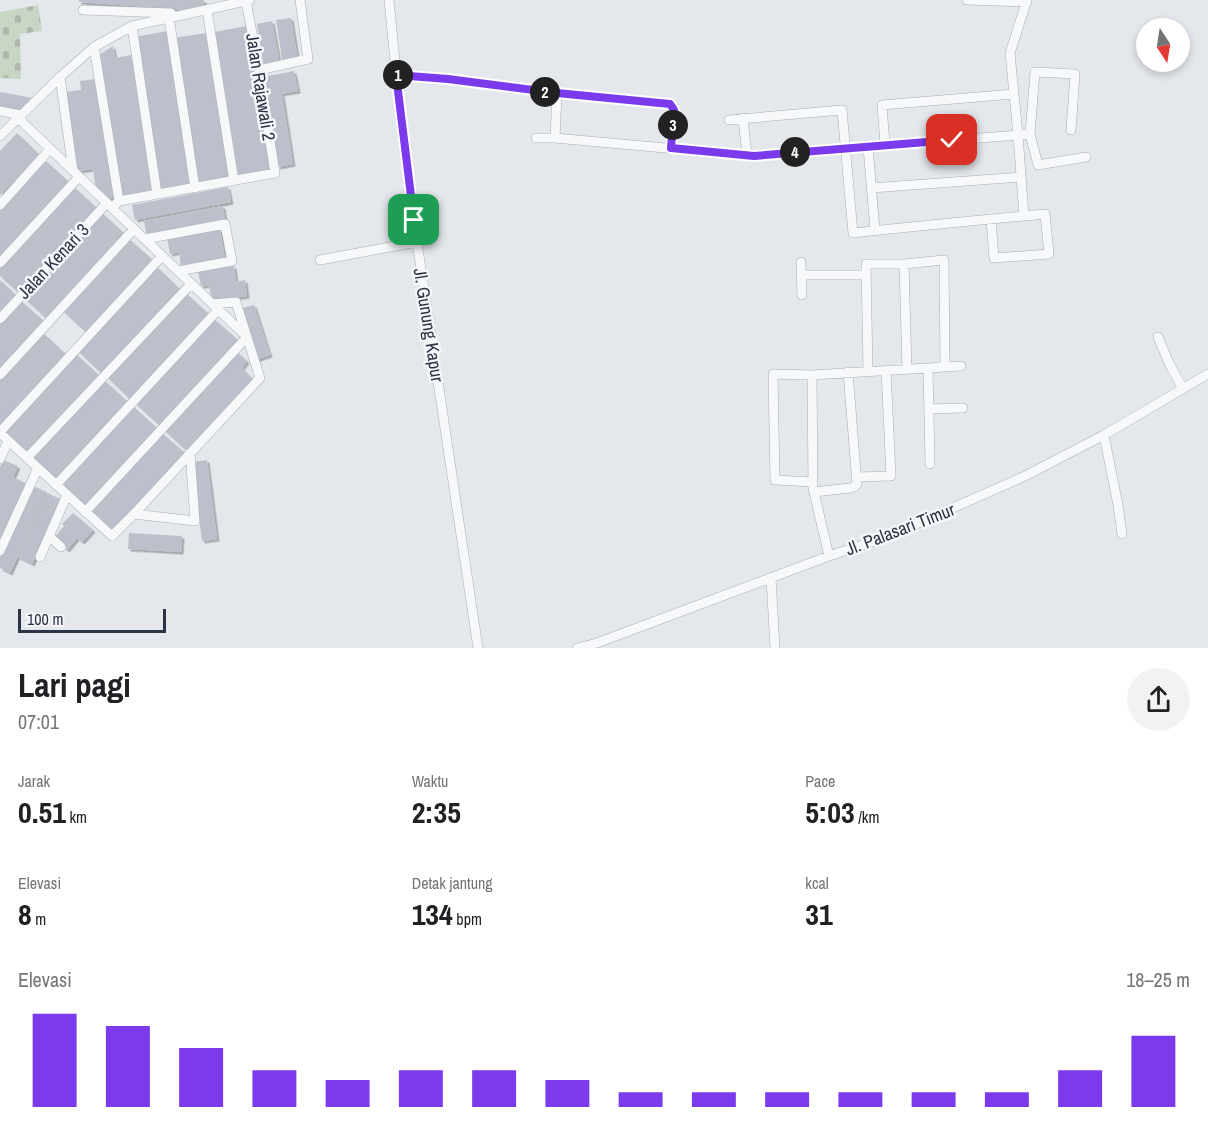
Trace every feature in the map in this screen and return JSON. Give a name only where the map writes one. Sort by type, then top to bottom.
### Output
[{"type":"street","points":[[0,136],[94,47],[132,26],[248,0]]},
{"type":"street","name":"Jalan Rajawali 2","points":[[234,181],[275,173],[248,0]]},
{"type":"street","points":[[259,70],[308,59],[300,0]]},
{"type":"street","name":"Jl. Gunung Kapur","points":[[389,0],[417,242],[478,648]]},
{"type":"street","points":[[967,0],[1027,1],[1010,53],[1024,216]]},
{"type":"street","points":[[83,10],[189,14]]},
{"type":"street","points":[[113,204],[234,181],[207,10]]},
{"type":"street","points":[[169,17],[195,188]]},
{"type":"street","points":[[132,26],[157,194]]},
{"type":"street","points":[[94,47],[113,204]]},
{"type":"street","points":[[1071,130],[1075,74],[1035,72],[1030,134],[1038,165],[1086,157]]},
{"type":"street","points":[[396,75],[670,104],[674,110],[671,148]]},
{"type":"street","points":[[60,77],[76,174]]},
{"type":"street","points":[[555,138],[557,93]]},
{"type":"street","points":[[885,145],[882,105],[1014,94]]},
{"type":"street","points":[[729,120],[842,110],[853,233],[991,219],[1045,214],[1049,254],[994,258],[991,219]]},
{"type":"street","points":[[0,111],[20,117],[76,174],[113,204],[134,229],[247,337]]},
{"type":"street","points":[[743,118],[747,156]]},
{"type":"street","points":[[536,138],[747,156],[1030,134]]},
{"type":"street","points":[[868,147],[875,231]]},
{"type":"street","points":[[0,205],[50,149]]},
{"type":"street","points":[[0,262],[76,174]]},
{"type":"street","points":[[871,188],[1021,177]]},
{"type":"street","name":"Jalan Kenari 3","points":[[0,319],[113,204]]},
{"type":"street","points":[[145,239],[225,224],[232,261],[178,271]]},
{"type":"street","points":[[0,375],[134,229]]},
{"type":"street","points":[[320,260],[417,242]]},
{"type":"street","points":[[56,485],[215,307],[236,302],[260,378],[112,536],[85,512],[8,441],[0,432],[162,256]]},
{"type":"street","points":[[868,371],[866,264],[904,264],[944,260],[945,367]]},
{"type":"street","points":[[801,262],[802,295]]},
{"type":"street","points":[[904,264],[907,369]]},
{"type":"street","points":[[801,275],[866,275]]},
{"type":"street","points":[[27,458],[191,284]]},
{"type":"street","points":[[85,512],[247,337]]},
{"type":"street","points":[[1158,337],[1183,389]]},
{"type":"street","points":[[848,372],[857,484],[854,487],[814,487],[775,480],[773,374],[812,375],[848,372],[961,366]]},
{"type":"street","points":[[928,368],[930,464]]},
{"type":"street","points":[[856,477],[891,476],[886,370]]},
{"type":"street","name":"Jl. Palasari Timur","points":[[577,648],[605,644],[830,555],[887,537],[1025,476],[1104,435],[1208,374]]},
{"type":"street","points":[[812,375],[814,487],[830,555]]},
{"type":"street","points":[[929,409],[963,408]]},
{"type":"street","points":[[1104,435],[1122,534]]},
{"type":"street","points":[[0,459],[8,441]]},
{"type":"street","points":[[134,514],[196,520],[190,453]]},
{"type":"street","points":[[0,551],[38,468]]},
{"type":"street","points":[[40,557],[67,495]]},
{"type":"street","points":[[49,536],[61,547]]},
{"type":"street","points":[[771,578],[775,648]]},
{"type":"green space","points":[[38,5],[42,31],[20,34],[21,79],[0,78],[0,12]]},
{"type":"building","points":[[79,0],[204,0],[203,11],[79,2]]},
{"type":"building","points":[[291,18],[298,61],[283,64],[276,20]]},
{"type":"building","points":[[272,21],[280,65],[264,68],[257,24]]},
{"type":"building","points":[[246,26],[270,171],[238,176],[215,32]]},
{"type":"building","points":[[167,31],[191,184],[160,190],[135,37]]},
{"type":"building","points":[[206,33],[229,178],[198,183],[174,38]]},
{"type":"building","points":[[113,46],[115,58],[131,55],[153,191],[122,196],[99,55]]},
{"type":"building","points":[[294,71],[298,91],[274,95],[282,94],[293,164],[278,167],[263,77]]},
{"type":"building","points":[[96,79],[113,198],[106,199],[96,190],[93,169],[78,171],[66,92],[81,90],[80,81]]},
{"type":"building","points":[[0,92],[33,98],[20,111],[0,107]]},
{"type":"building","points":[[17,133],[40,155],[0,195],[0,151]]},
{"type":"building","points":[[46,161],[69,182],[0,258],[0,211]]},
{"type":"building","points":[[74,187],[97,208],[19,293],[0,276],[0,268]]},
{"type":"building","points":[[228,187],[231,202],[135,220],[132,205]]},
{"type":"building","points":[[223,206],[225,221],[147,236],[144,221]]},
{"type":"building","points":[[102,213],[125,234],[47,319],[24,298]]},
{"type":"building","points":[[220,229],[225,259],[181,267],[179,252],[170,254],[167,238]]},
{"type":"building","points":[[129,239],[153,260],[87,333],[63,311]]},
{"type":"building","points":[[234,266],[236,282],[245,280],[247,296],[212,301],[209,285],[201,286],[198,271]]},
{"type":"building","points":[[157,267],[180,289],[101,373],[78,351]]},
{"type":"building","points":[[0,280],[17,296],[0,314]]},
{"type":"building","points":[[187,294],[210,315],[131,400],[108,378]]},
{"type":"building","points":[[21,301],[45,322],[0,371],[0,324]]},
{"type":"building","points":[[254,305],[270,355],[255,360],[239,309]]},
{"type":"building","points":[[214,319],[238,340],[160,426],[136,404]]},
{"type":"building","points":[[43,333],[66,354],[0,427],[0,380]]},
{"type":"building","points":[[236,351],[247,361],[242,368],[253,379],[187,451],[164,430]]},
{"type":"building","points":[[76,354],[99,375],[25,453],[2,431]]},
{"type":"building","points":[[105,381],[128,402],[55,480],[32,458]]},
{"type":"building","points":[[134,407],[157,428],[85,507],[62,486]]},
{"type":"building","points":[[161,432],[185,453],[113,532],[89,511]]},
{"type":"building","points":[[3,460],[18,466],[13,477],[27,484],[0,542],[0,467]]},
{"type":"building","points":[[207,460],[217,539],[202,541],[192,462]]},
{"type":"building","points":[[33,486],[47,492],[10,573],[0,568],[0,557]]},
{"type":"building","points":[[48,493],[62,500],[32,564],[18,557]]},
{"type":"building","points":[[73,513],[93,530],[82,542],[77,538],[67,550],[54,538],[64,526],[62,524]]},
{"type":"building","points":[[129,533],[182,536],[181,552],[128,549]]},
{"type":"route","points":[[414,220],[396,75],[670,104],[674,110],[671,148],[754,156],[952,140]]}]
